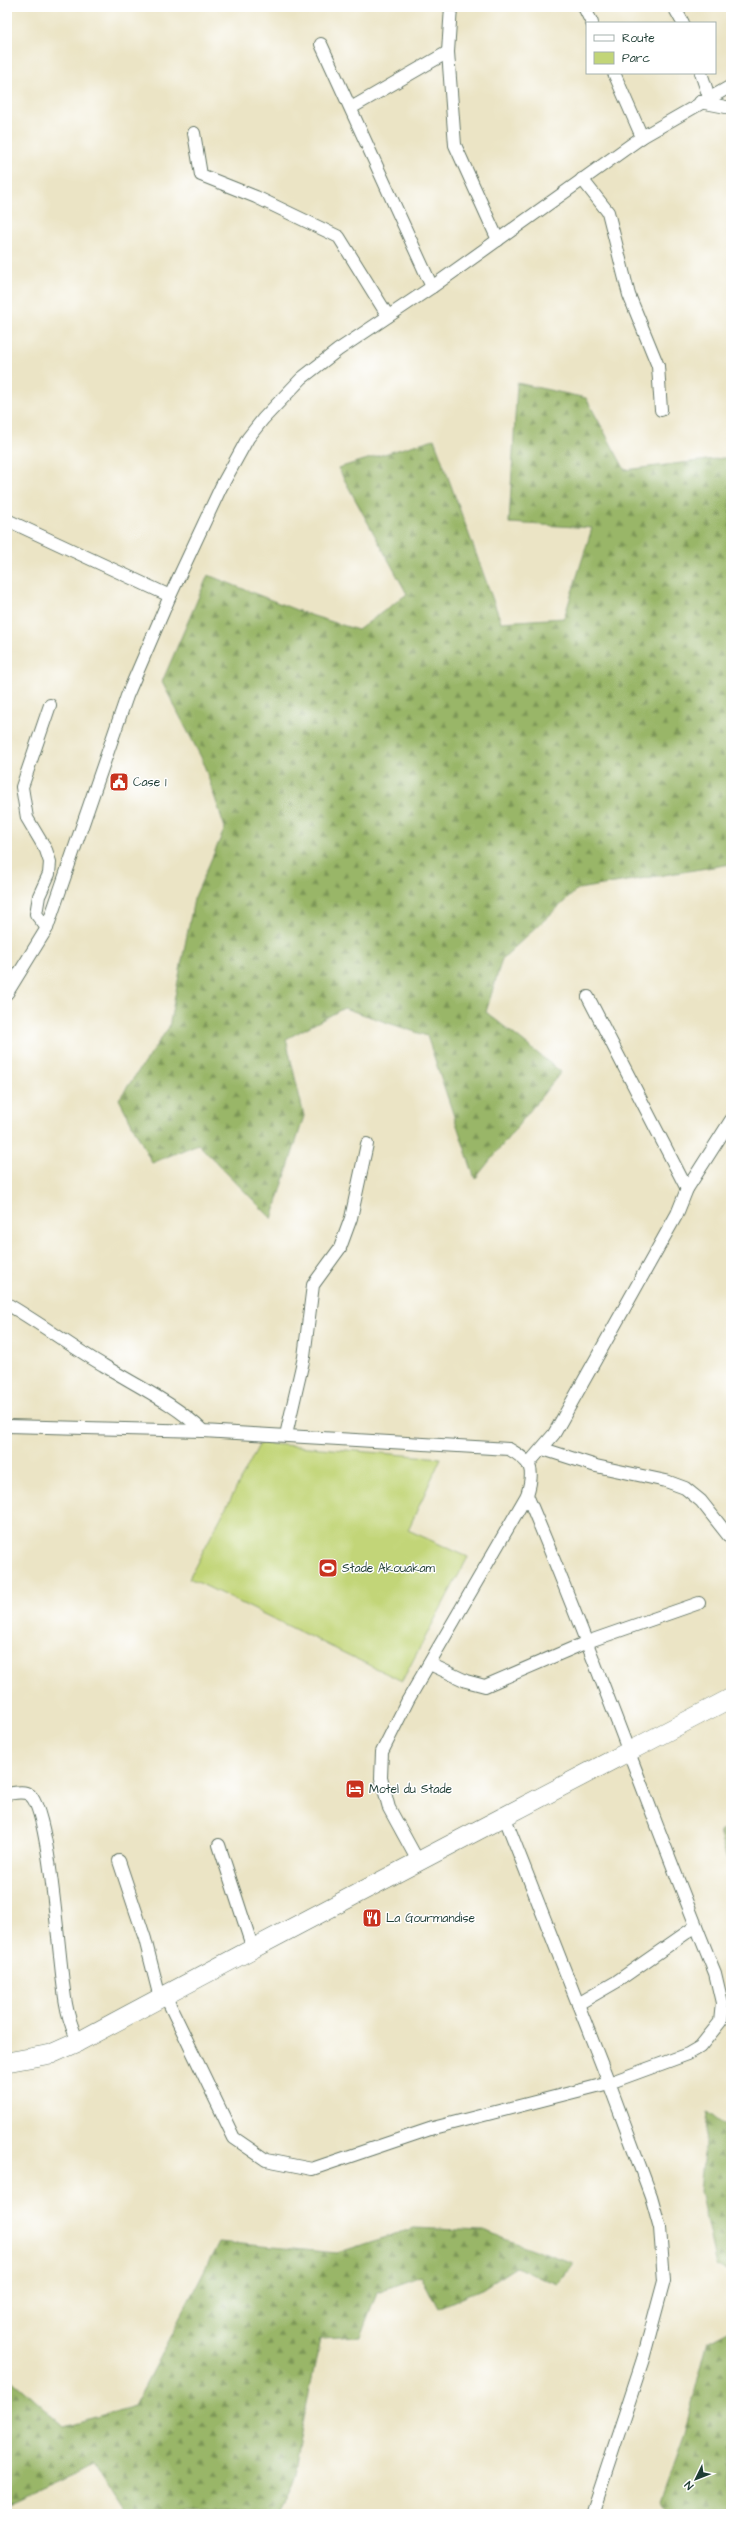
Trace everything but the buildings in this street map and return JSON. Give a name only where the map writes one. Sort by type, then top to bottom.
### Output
[{"type":"highway","points":[[7,2062],[51,2054],[78,2042],[418,1861],[505,1818],[731,1698]]},
{"type":"street","points":[[451,7],[448,52],[455,145],[498,240]]},
{"type":"street","points":[[584,7],[592,22]]},
{"type":"street","points":[[674,7],[682,22]]},
{"type":"street","points":[[321,44],[432,287]]},
{"type":"street","points":[[350,108],[448,52]]},
{"type":"street","points":[[614,74],[642,138]]},
{"type":"street","points":[[701,74],[705,100]]},
{"type":"street","points":[[7,993],[48,928],[127,696],[170,596],[221,487],[248,438],[259,424],[302,378],[338,350],[432,287],[582,179],[642,138],[731,86]]},
{"type":"street","points":[[705,100],[731,108]]},
{"type":"street","points":[[194,133],[201,175],[256,197],[339,237],[388,316]]},
{"type":"street","points":[[582,179],[608,212],[629,295],[658,366],[661,410]]},
{"type":"street","points":[[7,520],[170,596]]},
{"type":"street","points":[[48,928],[36,914],[39,896],[49,874],[50,862],[46,850],[27,818],[22,787],[50,705]]},
{"type":"street","points":[[588,997],[687,1190]]},
{"type":"street","points":[[529,1463],[543,1449],[554,1434],[572,1404],[677,1214],[687,1190],[731,1120]]},
{"type":"street","points":[[286,1436],[304,1357],[313,1285],[340,1248],[356,1198],[366,1144]]},
{"type":"street","points":[[7,1304],[102,1365],[156,1395],[191,1420],[202,1431]]},
{"type":"street","points":[[7,1426],[202,1431],[508,1448],[529,1463],[532,1476],[527,1495],[430,1664],[382,1752],[381,1778],[388,1808],[418,1861]]},
{"type":"street","points":[[543,1449],[596,1466],[666,1481],[685,1488],[701,1501],[731,1539]]},
{"type":"street","points":[[119,1861],[162,1996],[234,2138],[266,2160],[312,2169],[433,2128],[610,2083],[688,2054],[700,2047],[720,2022],[722,2003],[715,1973],[628,1752],[566,1585],[527,1495]]},
{"type":"street","points":[[430,1664],[466,1681],[485,1686],[587,1642],[699,1603]]},
{"type":"street","points":[[7,1794],[23,1792],[31,1796],[40,1816],[58,1918],[66,2005],[78,2042]]},
{"type":"street","points":[[505,1818],[610,2083],[651,2196],[658,2222],[664,2281],[643,2359],[592,2514]]},
{"type":"street","points":[[219,1845],[253,1949]]},
{"type":"street","points":[[578,2004],[616,1982],[696,1926]]},
{"type":"green space","points":[[517,383],[586,398],[625,470],[731,457],[731,864],[578,889],[502,959],[486,1012],[561,1072],[475,1179],[427,1036],[344,1008],[286,1039],[304,1116],[272,1219],[198,1144],[152,1163],[119,1099],[169,1027],[194,899],[225,828],[202,759],[162,682],[208,575],[304,613],[358,630],[407,594],[338,468],[434,439],[501,622],[564,618],[592,528],[509,523]]},
{"type":"green space","name":"Stade Akouakam","points":[[260,1443],[441,1458],[408,1530],[468,1557],[402,1681],[189,1578]]},
{"type":"green space","points":[[731,1827],[731,1873],[719,1832]]},
{"type":"green space","points":[[708,2112],[731,2129],[731,2273],[716,2265],[700,2191]]},
{"type":"green space","points":[[413,2228],[483,2231],[573,2264],[558,2284],[516,2267],[480,2290],[438,2308],[421,2276],[377,2292],[360,2337],[320,2339],[293,2473],[277,2514],[127,2514],[95,2464],[7,2504],[7,2375],[64,2426],[134,2406],[219,2242],[337,2253]]},
{"type":"green space","points":[[731,2329],[731,2460],[728,2488],[731,2491],[731,2514],[666,2514],[660,2502],[684,2434],[708,2341]]},
{"type":"place","name":"Case 1","points":[[119,782]]},
{"type":"place","name":"Stade Akouakam","points":[[328,1568]]},
{"type":"place","name":"Motel du Stade","points":[[355,1789]]},
{"type":"place","name":"La Gourmandise","points":[[372,1918]]}]
